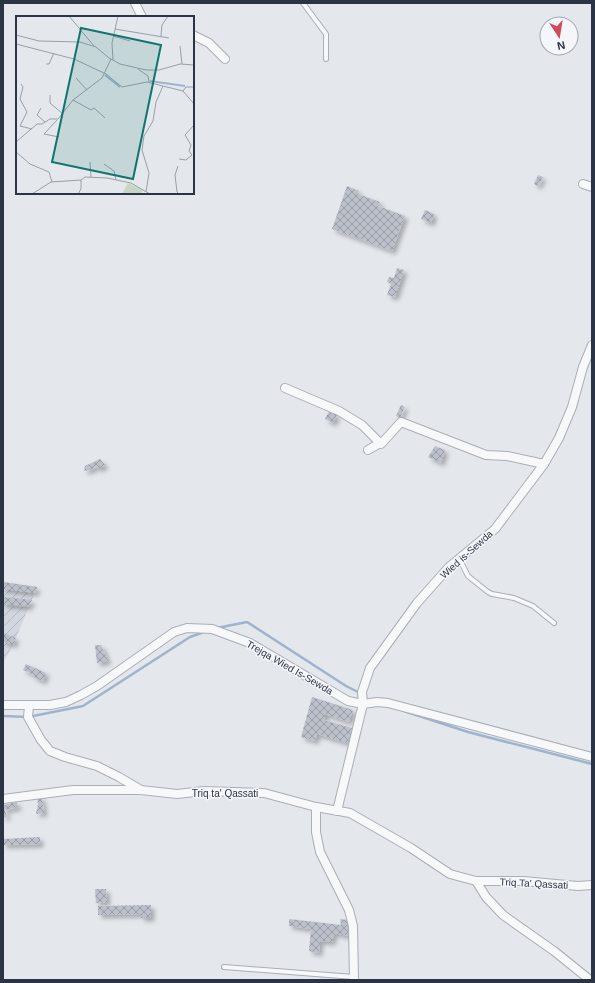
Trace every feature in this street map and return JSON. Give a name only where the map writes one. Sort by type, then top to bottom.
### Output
[{"type":"street","points":[[135,3],[142,16]]},
{"type":"street","points":[[194,35],[210,43],[225,59]]},
{"type":"street","points":[[583,184],[592,186]]},
{"type":"street","name":"Wied is-Sewda","points":[[337,811],[363,704],[362,692],[370,668],[417,603],[449,567],[495,529],[544,464],[559,438],[572,407],[591,347]]},
{"type":"street","points":[[285,388],[339,411],[362,425],[380,443]]},
{"type":"street","points":[[368,450],[380,443],[401,422],[486,455],[507,456],[544,464]]},
{"type":"street","name":"Trejqa Wied Is-Sewda","points":[[3,705],[50,705],[66,702],[97,686],[174,632],[186,628],[212,629],[250,642],[348,701],[363,704],[377,702],[388,703],[592,757]]},
{"type":"street","points":[[28,706],[28,717],[41,740],[50,750],[65,757],[97,766],[119,776],[141,790]]},
{"type":"street","name":"Triq ta' Qassati","points":[[3,799],[73,790],[141,790],[177,794],[204,791],[264,793],[316,807],[350,813],[411,848],[450,874],[476,881]]},
{"type":"street","points":[[316,807],[316,832],[320,852],[348,910],[353,926],[354,979]]},
{"type":"street","points":[[476,881],[486,897],[503,915],[554,951],[590,980]]},
{"type":"street","name":"Triq Ta' Qassati","points":[[476,881],[523,881],[578,886],[592,885]]},
{"type":"lane","points":[[303,3],[326,34],[326,59]]},
{"type":"lane","points":[[459,558],[468,576],[488,592],[514,598],[533,606],[554,623]]},
{"type":"lane","points":[[224,967],[354,979]]},
{"type":"shaded area","points":[[3,582],[37,587],[13,645],[3,663]]},
{"type":"building","points":[[538,175],[543,177],[538,186],[534,184]]},
{"type":"building","points":[[347,186],[359,191],[358,194],[380,202],[378,206],[405,216],[392,251],[332,229]]},
{"type":"building","points":[[425,210],[434,214],[431,223],[421,219]]},
{"type":"building","points":[[397,268],[404,270],[395,297],[387,295],[391,284],[387,282],[389,277],[394,278]]},
{"type":"building","points":[[401,405],[405,407],[400,418],[396,416]]},
{"type":"building","points":[[329,411],[337,415],[333,423],[325,419]]},
{"type":"building","points":[[435,446],[445,450],[441,463],[428,457]]},
{"type":"building","points":[[100,459],[105,465],[99,469],[97,466],[90,470],[84,471],[85,466]]},
{"type":"building","points":[[3,582],[37,587],[35,593],[3,589]]},
{"type":"building","points":[[3,597],[32,600],[28,607],[3,604]]},
{"type":"building","points":[[3,633],[16,638],[13,645],[3,641]]},
{"type":"building","points":[[95,645],[101,645],[108,661],[97,663]]},
{"type":"building","points":[[26,664],[46,673],[43,681],[33,677],[34,675],[23,670]]},
{"type":"building","points":[[312,697],[353,710],[349,722],[325,714],[324,720],[352,728],[347,743],[317,734],[315,741],[301,737]]},
{"type":"building","points":[[37,797],[42,797],[44,813],[36,814],[38,804]]},
{"type":"building","points":[[17,802],[18,807],[5,810],[7,817],[3,818],[3,805]]},
{"type":"building","points":[[40,837],[40,844],[3,845],[3,839]]},
{"type":"building","points":[[95,889],[106,889],[107,902],[96,903]]},
{"type":"building","points":[[151,905],[151,918],[141,918],[141,914],[98,915],[98,906]]},
{"type":"building","points":[[289,919],[341,925],[340,919],[347,920],[348,936],[334,933],[332,942],[320,941],[319,953],[309,951],[311,929],[289,926]]},
{"type":"waterway","points":[[217,628],[247,622],[346,686],[360,693]]},
{"type":"waterway","points":[[3,716],[28,717],[83,706],[190,637],[204,632]]},
{"type":"waterway","points":[[404,711],[468,732],[592,764]]}]
